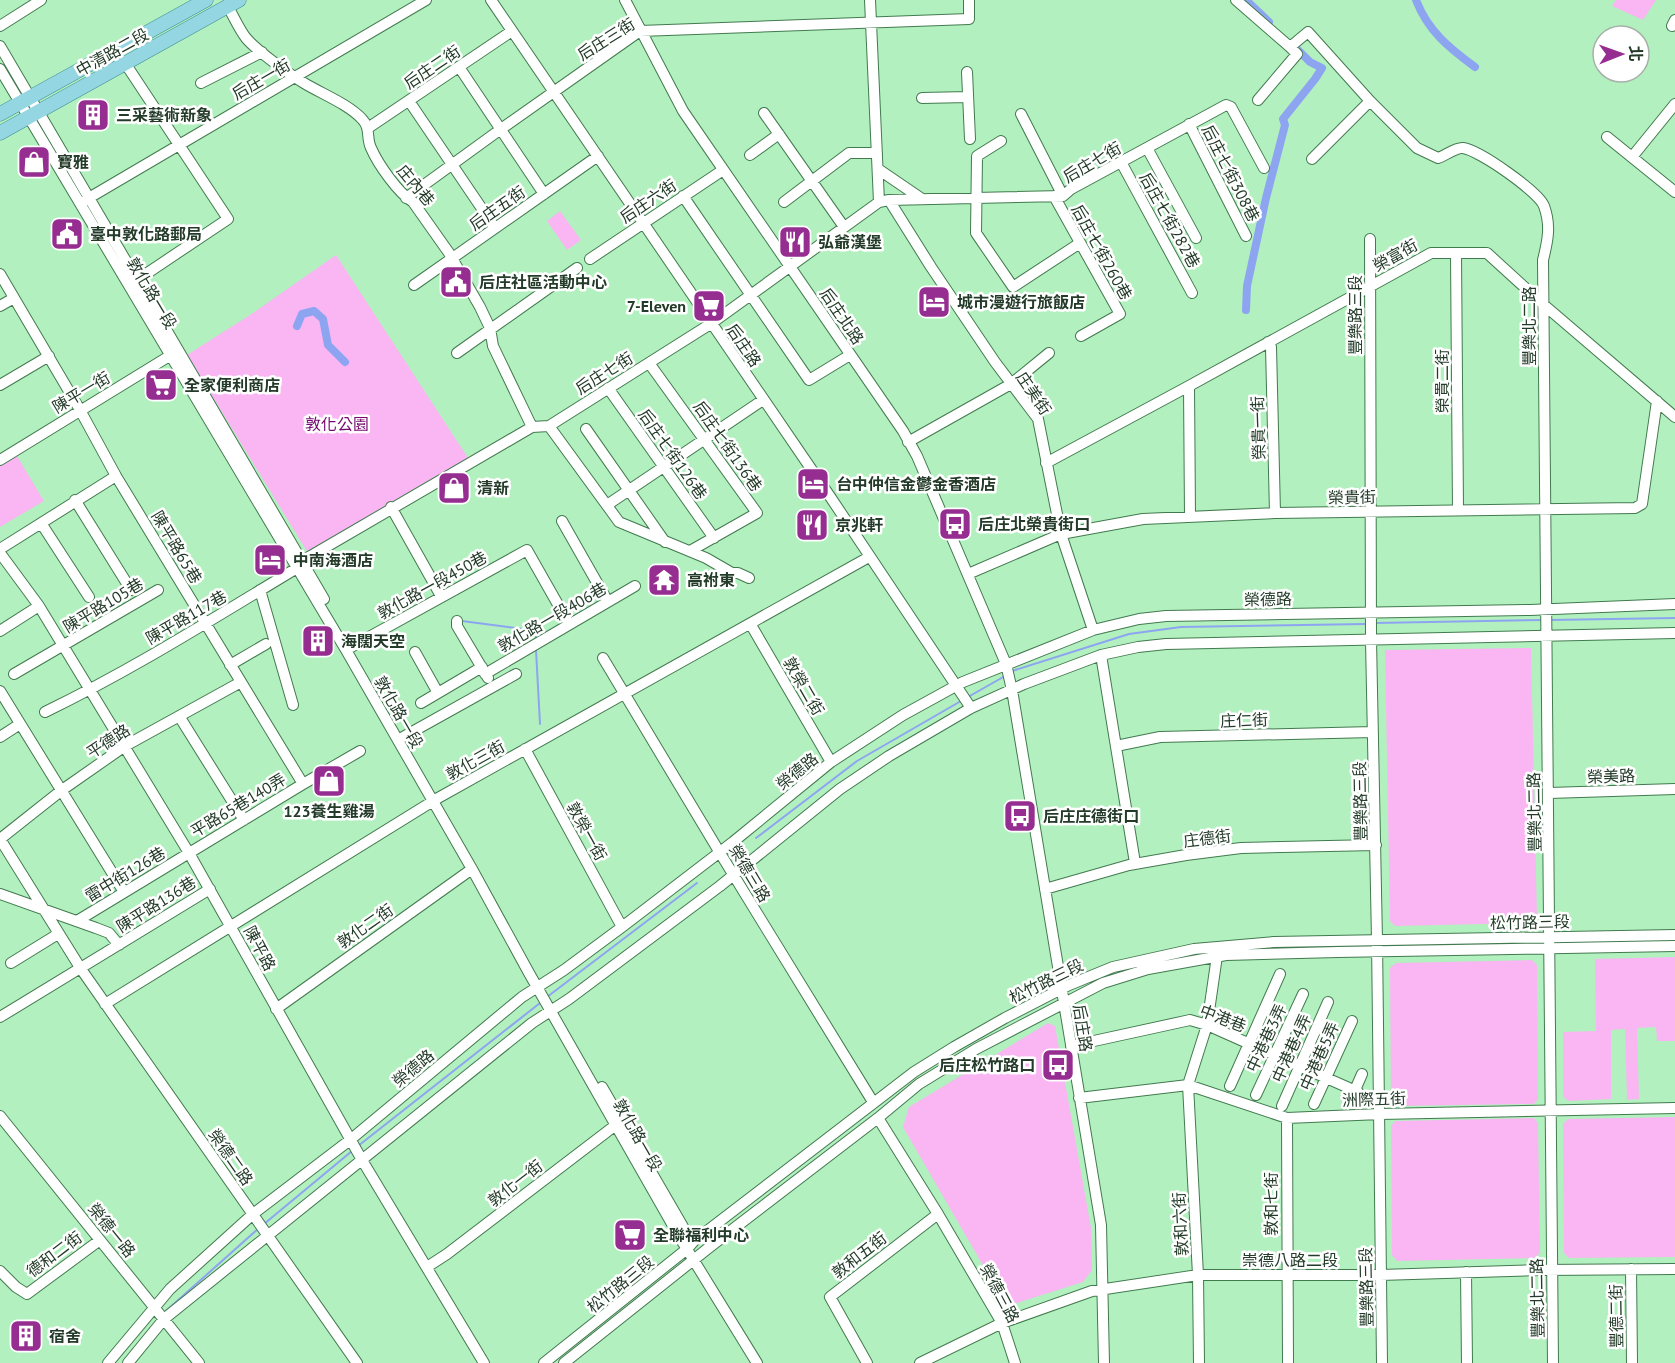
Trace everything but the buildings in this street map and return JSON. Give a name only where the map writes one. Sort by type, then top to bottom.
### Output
[{"type":"main road","name":"中清路二段","points":[[0,114],[206,0]]},
{"type":"main road","name":"中清路二段","points":[[0,133],[233,3]]},
{"type":"street","points":[[0,26],[41,0]]},
{"type":"street","name":"后庄一街","points":[[84,200],[426,0]]},
{"type":"street","name":"后庄路","points":[[491,0],[831,498],[971,708]]},
{"type":"street","name":"后庄北路","points":[[625,0],[682,111],[903,431],[925,473],[1006,664]]},
{"type":"street","points":[[870,0],[878,169],[884,201]]},
{"type":"street","name":"后庄三街","points":[[406,198],[640,32],[969,19],[969,0]]},
{"type":"street","points":[[1236,0],[1297,54],[1258,100]]},
{"type":"street","name":"庄內巷","points":[[233,3],[246,38],[295,77],[353,111],[366,123],[370,146],[384,170],[406,198],[413,202],[452,258],[480,307],[490,330],[493,346],[532,427]]},
{"type":"street","name":"后庄二街","points":[[368,128],[512,31]]},
{"type":"street","points":[[1290,47],[1308,32],[1370,101],[1312,159]]},
{"type":"street","points":[[0,46],[25,100]]},
{"type":"street","points":[[201,83],[262,52]]},
{"type":"street","points":[[125,63],[228,219],[136,280]]},
{"type":"street","points":[[459,67],[543,194]]},
{"type":"street","points":[[0,69],[25,100]]},
{"type":"street","points":[[967,72],[970,139]]},
{"type":"street","points":[[922,98],[968,97]]},
{"type":"street","name":"敦化路一段","points":[[25,100],[436,799],[687,1249],[757,1363]]},
{"type":"street","points":[[409,100],[495,228]]},
{"type":"street","name":"豐樂北二路","points":[[1370,101],[1417,148],[1438,158],[1457,148],[1463,148],[1496,163],[1543,203],[1550,234],[1543,260],[1553,1363]]},
{"type":"street","points":[[1632,157],[1675,104]]},
{"type":"street","name":"后庄七街","points":[[299,565],[391,507],[532,427],[549,426],[712,323],[844,227],[884,201],[1058,196],[1189,124],[1229,105],[1264,168]]},
{"type":"street","points":[[764,113],[844,227]]},
{"type":"street","name":"后庄七街260巷","points":[[1021,114],[1080,243],[1120,314],[1081,336]]},
{"type":"street","name":"后庄七街308巷","points":[[1189,124],[1246,236]]},
{"type":"street","points":[[750,155],[779,134]]},
{"type":"street","points":[[1607,137],[1675,192]]},
{"type":"street","points":[[1001,141],[977,156],[976,233],[1013,287],[1080,243]]},
{"type":"street","points":[[1147,148],[1196,238]]},
{"type":"street","points":[[784,202],[849,153],[877,153]]},
{"type":"street","name":"后庄五街","points":[[414,285],[598,156]]},
{"type":"street","name":"后庄七街282巷","points":[[1121,162],[1192,293]]},
{"type":"street","points":[[878,169],[922,199]]},
{"type":"street","name":"后庄六街","points":[[590,259],[723,170]]},
{"type":"street","points":[[683,196],[749,296],[809,380],[850,355]]},
{"type":"street","name":"敦化路一段","points":[[84,200],[136,280],[175,353]]},
{"type":"street","name":"庄美街","points":[[884,201],[1011,384],[1038,419],[1061,534],[1093,630]]},
{"type":"street","name":"豐樂路三段","points":[[1370,239],[1371,640],[1376,845],[1382,1363]]},
{"type":"street","name":"榮富街","points":[[1046,463],[1431,253],[1487,253],[1675,417]]},
{"type":"street","name":"榮貴二街","points":[[1456,253],[1458,510]]},
{"type":"street","points":[[457,353],[577,268]]},
{"type":"street","name":"陳平路65巷","points":[[0,274],[116,476],[303,784]]},
{"type":"street","points":[[0,306],[14,298]]},
{"type":"street","name":"榮貴一街","points":[[1268,342],[1275,513]]},
{"type":"street","name":"陳平一街","points":[[0,460],[175,353]]},
{"type":"street","points":[[908,442],[1011,384],[1049,353]]},
{"type":"street","points":[[0,385],[49,356]]},
{"type":"street","name":"后庄七街136巷","points":[[650,363],[757,513],[690,551]]},
{"type":"street","points":[[1189,386],[1190,516]]},
{"type":"street","name":"后庄七街126巷","points":[[608,388],[714,538]]},
{"type":"street","points":[[606,505],[763,399]]},
{"type":"street","name":"榮貴街","points":[[968,574],[1061,534],[1143,519],[1275,513],[1635,508],[1642,504],[1657,401]]},
{"type":"street","points":[[549,426],[619,522],[706,558],[732,573],[749,578]]},
{"type":"street","points":[[586,429],[665,542]]},
{"type":"street","points":[[0,549],[116,476]]},
{"type":"street","points":[[75,500],[131,590]]},
{"type":"street","points":[[391,507],[441,596]]},
{"type":"street","points":[[562,521],[608,602]]},
{"type":"street","points":[[40,523],[89,597]]},
{"type":"street","name":"敦化路一段450巷","points":[[351,647],[527,550],[569,624]]},
{"type":"street","name":"陳平路","points":[[0,553],[39,606],[126,746],[210,889],[350,1140],[484,1363]]},
{"type":"street","name":"敦化三街","points":[[105,1004],[436,799],[869,557]]},
{"type":"street","name":"敦化路一段","points":[[299,565],[351,647],[403,737],[472,869],[540,985]]},
{"type":"street","name":"陳平路117巷","points":[[45,712],[90,690],[206,623],[299,565]]},
{"type":"street","name":"敦化路一段406巷","points":[[421,703],[635,586]]},
{"type":"street","name":"陳平路105巷","points":[[14,674],[158,590]]},
{"type":"street","points":[[260,590],[293,705]]},
{"type":"street","name":"榮德路","points":[[108,1363],[170,1289],[253,1214],[350,1140],[522,997],[622,927],[720,852],[831,762],[903,715],[956,685],[1093,630],[1166,616],[1546,609],[1675,604]]},
{"type":"street","points":[[0,631],[39,606]]},
{"type":"street","points":[[457,621],[457,626],[493,687]]},
{"type":"street","name":"敦榮二街","points":[[751,625],[831,762]]},
{"type":"street","points":[[128,1363],[164,1319],[532,1023],[553,1010],[733,875],[840,789],[889,756],[971,708],[1101,656],[1138,647],[1166,644],[1675,633]]},
{"type":"street","points":[[230,665],[266,644]]},
{"type":"street","points":[[415,652],[438,693]]},
{"type":"street","points":[[1101,656],[1135,863]]},
{"type":"street","name":"榮德三路","points":[[603,658],[873,1102]]},
{"type":"street","name":"后庄路","points":[[1006,664],[1101,1225],[1104,1363]]},
{"type":"street","name":"敦化路一段","points":[[403,737],[516,674]]},
{"type":"street","name":"平德路","points":[[0,839],[62,790],[126,746],[241,682]]},
{"type":"street","points":[[0,691],[124,892]]},
{"type":"street","points":[[179,716],[244,820]]},
{"type":"street","points":[[0,737],[20,724]]},
{"type":"street","name":"庄仁街","points":[[1116,746],[1160,737],[1373,732]]},
{"type":"street","name":"敦榮一街","points":[[525,749],[622,927]]},
{"type":"street","name":"平路65巷140弄","points":[[189,853],[360,751]]},
{"type":"street","name":"榮美路","points":[[1549,793],[1675,789]]},
{"type":"street","name":"榮德二路","points":[[0,839],[81,969],[357,1363]]},
{"type":"street","name":"庄德街","points":[[1045,889],[1135,863],[1242,848],[1376,845]]},
{"type":"street","name":"雷中街126巷","points":[[76,921],[189,853]]},
{"type":"street","name":"敦化二街","points":[[276,1009],[472,869]]},
{"type":"street","name":"陳平路136巷","points":[[0,1017],[210,889]]},
{"type":"street","points":[[0,894],[109,933],[119,945]]},
{"type":"street","points":[[11,963],[58,934]]},
{"type":"street","name":"松竹路三段","points":[[544,1363],[694,1241],[873,1102],[954,1047],[1060,990],[1113,967],[1187,950],[1282,942],[1675,934]]},
{"type":"street","name":"松竹路三段","points":[[564,1363],[919,1084],[1063,1002],[1103,983],[1148,969],[1217,956],[1299,952],[1675,946]]},
{"type":"street","points":[[1188,1084],[1208,1025],[1217,956]]},
{"type":"street","points":[[1230,1086],[1280,974]]},
{"type":"street","name":"中港巷3弄","points":[[1256,1095],[1303,994]]},
{"type":"street","name":"中港巷4弄","points":[[1282,1106],[1328,1002]]},
{"type":"street","name":"中港巷","points":[[1071,1046],[1190,1020],[1208,1025],[1357,1091],[1362,1074]]},
{"type":"street","name":"中港巷5弄","points":[[1314,1104],[1352,1021]]},
{"type":"street","name":"洲際五街","points":[[1079,1098],[1188,1084],[1287,1118],[1675,1108]]},
{"type":"street","name":"敦和六街","points":[[1188,1084],[1198,1275],[1199,1363]]},
{"type":"street","name":"榮德一路","points":[[0,1116],[199,1363]]},
{"type":"street","name":"榮德三路","points":[[878,1118],[1002,1323],[1015,1363]]},
{"type":"street","name":"敦和七街","points":[[1287,1118],[1288,1363]]},
{"type":"street","name":"敦化一街","points":[[427,1267],[618,1123]]},
{"type":"street","name":"敦和五街","points":[[867,1363],[830,1297],[938,1214]]},
{"type":"street","name":"德和二街","points":[[0,1271],[16,1287],[27,1294],[100,1239]]},
{"type":"street","name":"豐德二街","points":[[1631,1269],[1632,1363]]},
{"type":"street","name":"崇德八路二段","points":[[920,1363],[1002,1323],[1051,1305],[1103,1289],[1198,1275],[1380,1275],[1675,1269]]},
{"type":"street","points":[[1466,1272],[1467,1363]]},
{"type":"green space","points":[[1616,0],[1656,0],[1643,20],[1612,6]]},
{"type":"green space","points":[[560,211],[581,240],[567,250],[547,221]]},
{"type":"green space","name":"敦化公園","points":[[336,255],[470,461],[308,553],[187,355],[250,315]]},
{"type":"green space","points":[[14,451],[44,501],[0,527],[0,460]]},
{"type":"green space","points":[[1531,648],[1537,918],[1531,923],[1395,926],[1390,921],[1385,650]]},
{"type":"green space","points":[[1675,957],[1675,1041],[1657,1041],[1656,1027],[1637,1028],[1639,1099],[1627,1100],[1625,1029],[1611,1030],[1611,1099],[1568,1101],[1563,1096],[1563,1032],[1596,1031],[1595,959]]},
{"type":"green space","points":[[1532,960],[1537,965],[1538,1099],[1534,1104],[1395,1106],[1391,1102],[1390,968],[1396,963]]},
{"type":"green space","points":[[1048,1023],[1055,1026],[1091,1228],[1092,1270],[1083,1282],[1014,1304],[1003,1300],[903,1127],[909,1107]]},
{"type":"green space","points":[[1675,1117],[1675,1257],[1569,1258],[1564,1253],[1563,1124],[1568,1119]]},
{"type":"green space","points":[[1534,1118],[1538,1123],[1540,1253],[1534,1258],[1397,1261],[1392,1255],[1391,1126],[1395,1121]]},
{"type":"waterway","points":[[1246,0],[1269,22]]},
{"type":"waterway","points":[[1416,0],[1427,21],[1440,38],[1475,67]]},
{"type":"waterway","points":[[1246,310],[1247,286],[1285,125],[1283,119],[1322,68],[1310,62],[1296,48]]},
{"type":"waterway","points":[[297,326],[302,314],[314,311],[323,319],[328,345],[345,362]]},
{"type":"waterway","points":[[1549,620],[1675,618]]},
{"type":"waterway","points":[[1375,623],[1543,620]]},
{"type":"waterway","points":[[462,621],[530,630],[536,632],[536,639]]},
{"type":"waterway","points":[[1012,671],[1129,634],[1181,627],[1366,624]]},
{"type":"waterway","points":[[536,650],[540,724]]},
{"type":"waterway","points":[[968,697],[1005,676]]},
{"type":"waterway","points":[[756,838],[857,761],[961,701]]},
{"type":"waterway","points":[[547,997],[697,883]]},
{"type":"waterway","points":[[358,1146],[540,1003]]},
{"type":"waterway","points":[[264,1224],[352,1151]]},
{"type":"waterway","points":[[167,1310],[259,1228]]},
{"type":"place","name":"三采藝術新象","points":[[93,115]]},
{"type":"place","name":"寶雅","points":[[34,162]]},
{"type":"place","name":"臺中敦化路郵局","points":[[67,234]]},
{"type":"place","name":"弘爺漢堡","points":[[795,242]]},
{"type":"place","name":"后庄社區活動中心","points":[[456,282]]},
{"type":"place","name":"城市漫遊行旅飯店","points":[[934,302]]},
{"type":"place","name":"7-Eleven","points":[[709,306]]},
{"type":"place","name":"全家便利商店","points":[[161,385]]},
{"type":"place","name":"台中仲信金鬱金香酒店","points":[[813,484]]},
{"type":"place","name":"清新","points":[[454,488]]},
{"type":"place","name":"后庄北榮貴街口","points":[[955,524]]},
{"type":"place","name":"京兆軒","points":[[812,525]]},
{"type":"place","name":"中南海酒店","points":[[270,560]]},
{"type":"place","name":"高祔東","points":[[664,580]]},
{"type":"place","name":"海闊天空","points":[[318,641]]},
{"type":"place","name":"123養生雞湯","points":[[329,781]]},
{"type":"place","name":"后庄庄德街口","points":[[1020,816]]},
{"type":"place","name":"后庄松竹路口","points":[[1058,1065]]},
{"type":"place","name":"全聯福利中心","points":[[630,1235]]},
{"type":"place","name":"宿舍","points":[[26,1336]]}]
